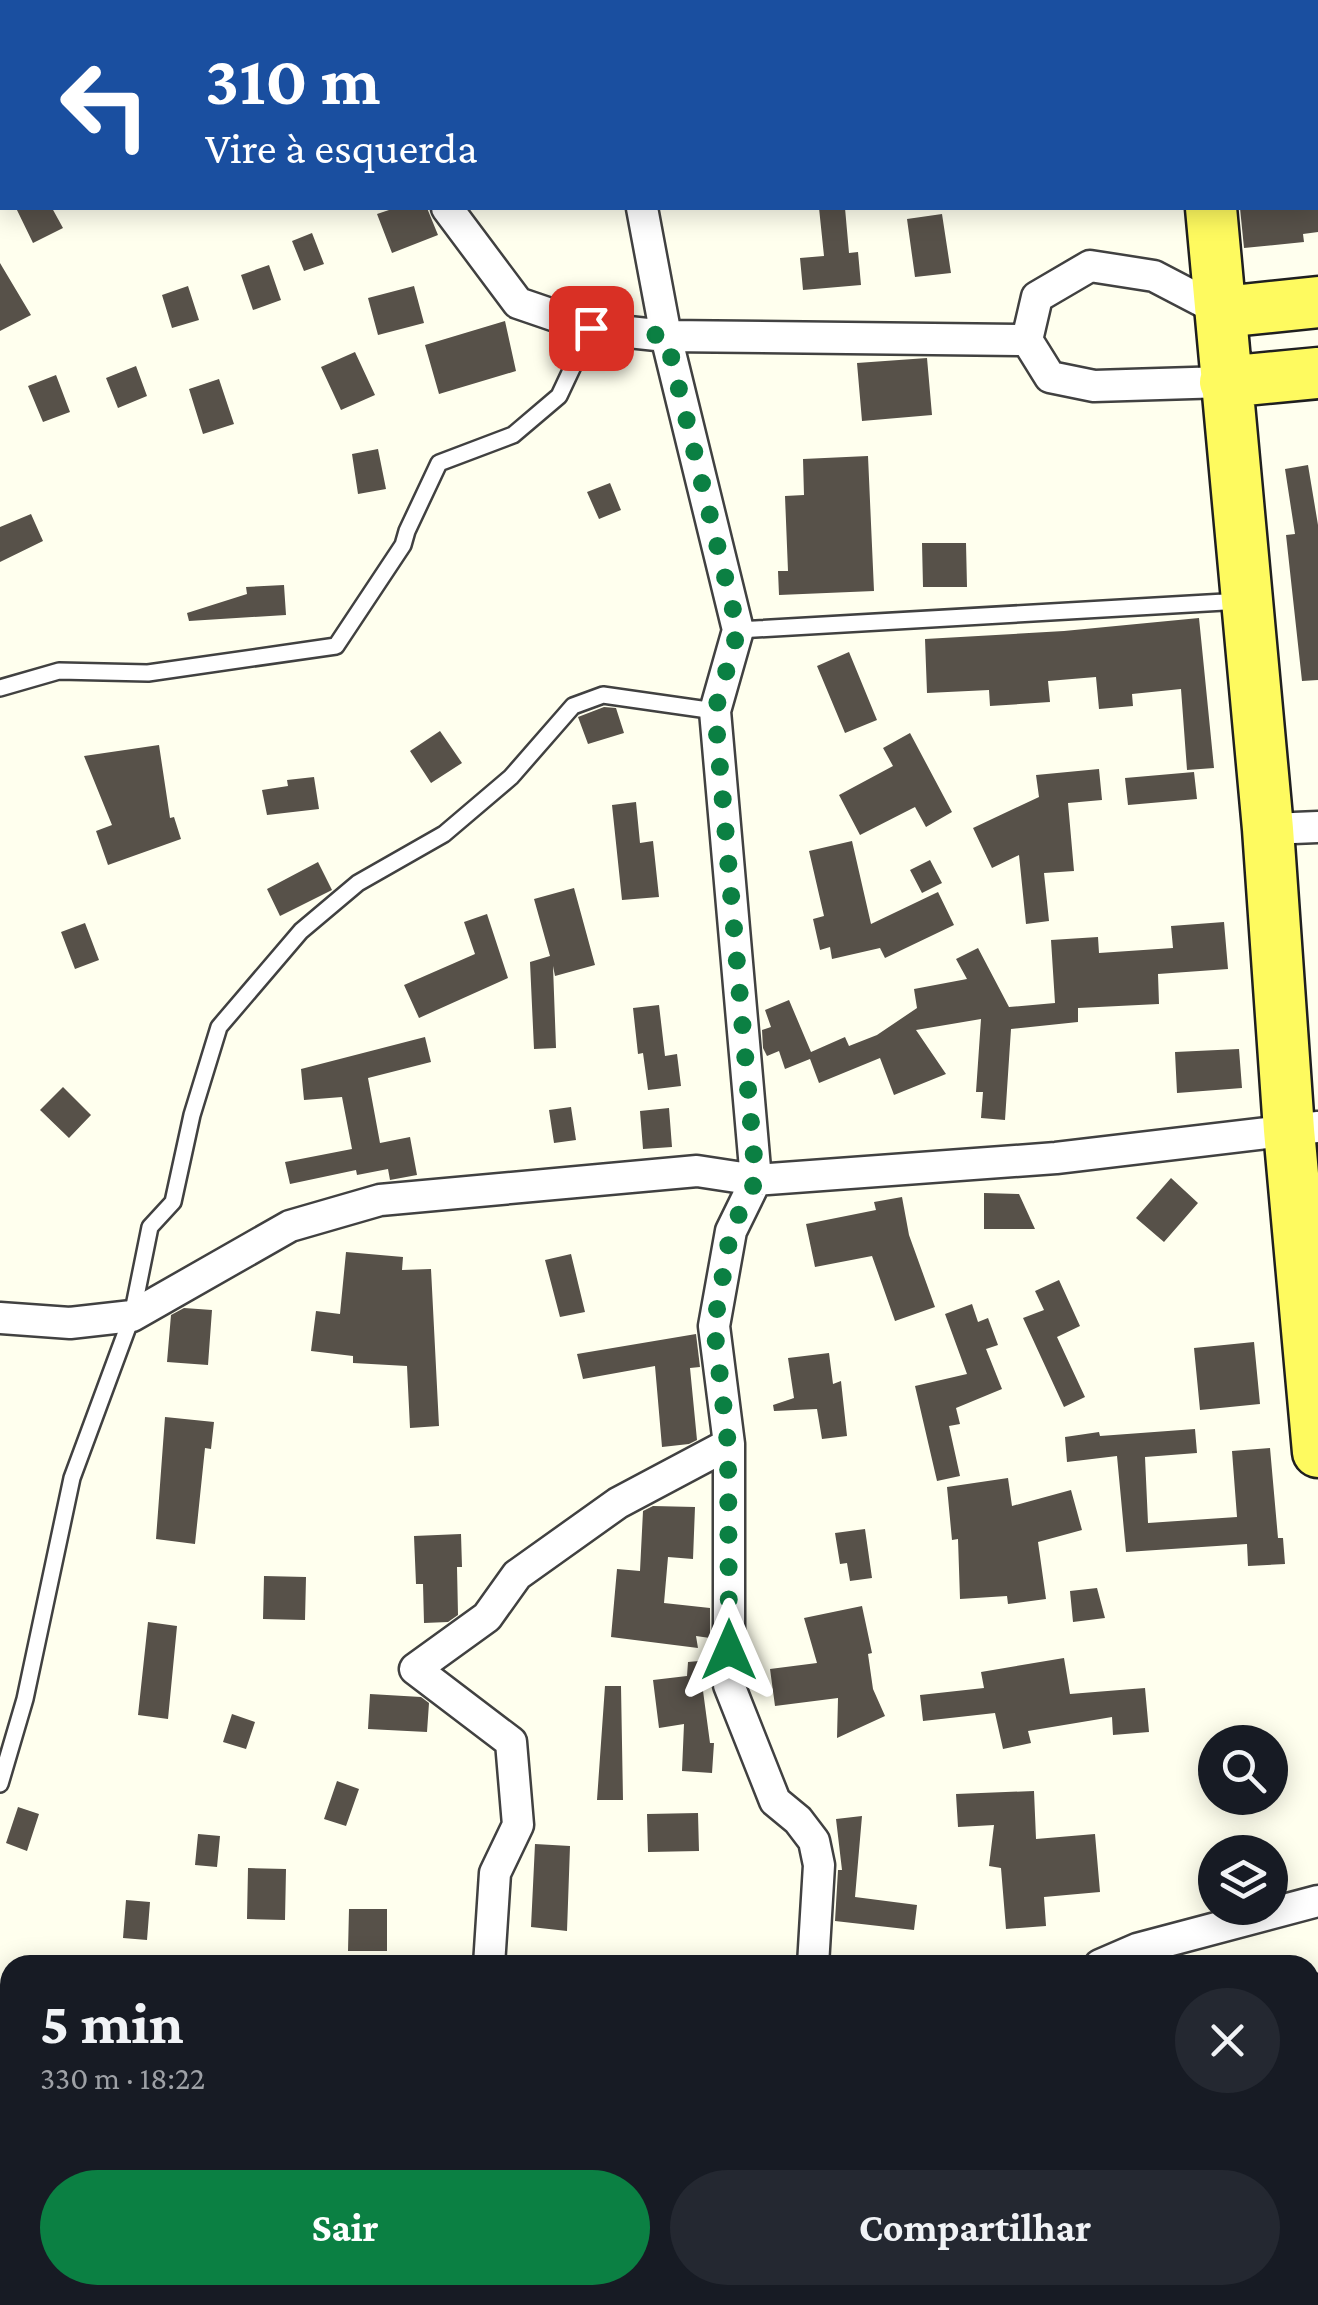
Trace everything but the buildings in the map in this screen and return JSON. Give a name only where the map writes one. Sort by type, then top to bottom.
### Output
[{"type":"main road","points":[[1211,210],[1268,829],[1304,1128],[1318,1452]]},
{"type":"main road","points":[[1223,312],[1318,302]]},
{"type":"main road","points":[[1226,382],[1318,373]]},
{"type":"street","points":[[448,210],[518,303],[591,328],[666,336],[1027,340]]},
{"type":"street","points":[[642,210],[666,336],[738,630],[715,711],[756,1180],[731,1230],[714,1326],[728,1444],[730,1685],[775,1800],[814,1841],[819,1865],[814,1955]]},
{"type":"street","points":[[1223,312],[1154,276],[1090,266],[1038,297],[1027,340],[1050,377],[1064,380],[1094,386],[1226,382]]},
{"type":"street","points":[[1268,829],[1318,828]]},
{"type":"street","points":[[0,1318],[70,1323],[132,1316],[290,1226],[380,1200],[698,1171],[756,1180],[1056,1158],[1304,1128]]},
{"type":"street","points":[[489,1955],[495,1873],[518,1824],[512,1742],[415,1669],[487,1617],[518,1575],[618,1503],[728,1444]]},
{"type":"street","points":[[1123,1955],[1318,1901]]},
{"type":"lane","points":[[0,688],[59,672],[148,672],[336,646],[403,546],[440,463],[514,435],[559,396],[591,328]]},
{"type":"lane","points":[[738,630],[1246,601]]},
{"type":"lane","points":[[0,1784],[26,1699],[72,1478],[132,1316],[150,1227],[172,1202],[219,1027],[300,931],[358,883],[444,834],[512,777],[573,706],[603,695],[715,711]]},
{"type":"route","points":[[591,328],[666,336],[738,630],[715,711],[756,1180],[731,1230],[714,1326],[728,1444],[729,1650]]}]
